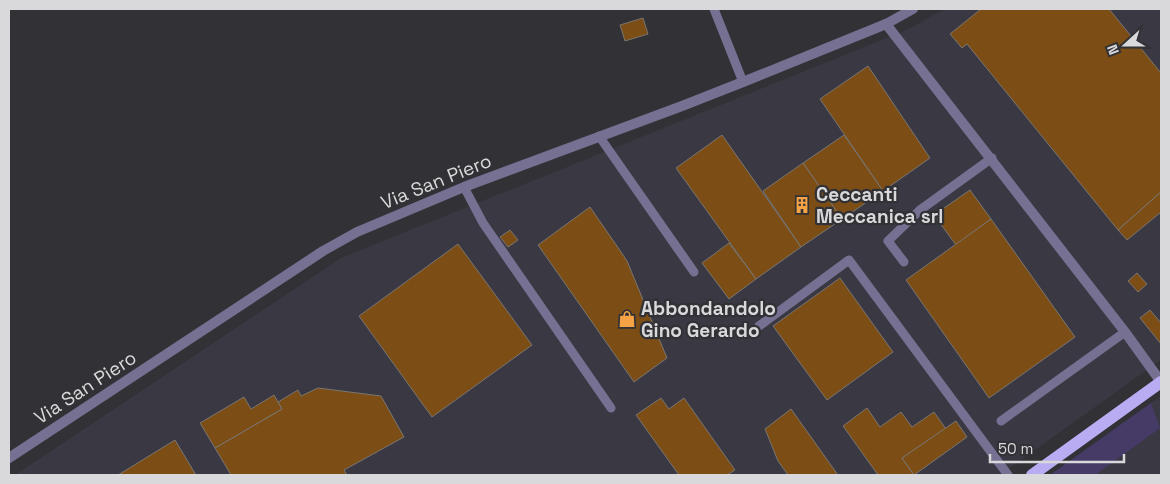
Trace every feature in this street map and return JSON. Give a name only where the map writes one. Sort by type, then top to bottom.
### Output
[{"type":"main road","points":[[1032,475],[1161,382]]},
{"type":"street","name":"Via San Piero","points":[[9,458],[324,251],[357,232],[464,187],[743,82],[886,24],[913,9]]},
{"type":"street","points":[[886,24],[992,158],[1161,382]]},
{"type":"lane","points":[[714,9],[743,82]]},
{"type":"lane","points":[[599,136],[694,272]]},
{"type":"lane","points":[[904,262],[888,241],[920,210],[992,158]]},
{"type":"lane","points":[[464,187],[483,223],[611,408]]},
{"type":"lane","points":[[759,326],[849,260],[1008,475]]},
{"type":"lane","points":[[1002,421],[1125,332]]},
{"type":"shaded area","points":[[944,9],[1161,9],[1161,360],[1000,475],[15,475],[341,258],[909,29]]},
{"type":"shaded area","points":[[1161,396],[1161,475],[1050,475],[1151,403]]},
{"type":"shaded area","points":[[1151,403],[1160,428],[1095,475],[1050,475]]},
{"type":"building","points":[[981,9],[1109,9],[1161,73],[1161,192],[1118,230],[967,44],[962,48],[950,34]]},
{"type":"building","points":[[643,18],[648,34],[625,41],[620,25]]},
{"type":"building","points":[[868,66],[930,158],[883,191],[820,99]]},
{"type":"building","points":[[722,135],[801,247],[756,279],[676,168]]},
{"type":"building","points":[[844,135],[883,191],[842,219],[803,163]]},
{"type":"building","name":"Ceccanti Meccanica srl","points":[[803,163],[842,219],[801,247],[763,191]]},
{"type":"building","points":[[970,190],[991,219],[956,245],[934,215]]},
{"type":"building","points":[[1161,192],[1161,212],[1127,240],[1118,230]]},
{"type":"building","points":[[590,207],[627,261],[667,358],[634,382],[538,245]]},
{"type":"building","points":[[991,219],[1075,337],[989,398],[906,280]]},
{"type":"building","points":[[510,230],[518,240],[508,247],[500,237]]},
{"type":"building","points":[[729,243],[756,279],[729,299],[702,263]]},
{"type":"building","points":[[458,244],[532,345],[432,417],[359,316]]},
{"type":"building","points":[[1137,273],[1147,284],[1138,292],[1128,281]]},
{"type":"building","points":[[840,278],[893,352],[827,400],[773,326]]},
{"type":"building","points":[[1150,310],[1161,323],[1161,344],[1140,318]]},
{"type":"building","points":[[318,388],[381,396],[404,437],[344,470],[347,475],[231,475],[215,448],[282,409],[278,402],[298,390],[301,396]]},
{"type":"building","points":[[274,395],[282,409],[215,448],[200,423],[244,397],[251,409]]},
{"type":"building","points":[[661,398],[669,409],[684,398],[735,470],[727,475],[679,475],[636,415]]},
{"type":"building","points":[[867,408],[880,427],[901,412],[912,427],[934,412],[946,429],[902,458],[914,475],[878,475],[843,426]]},
{"type":"building","points":[[791,409],[838,475],[788,475],[778,461],[765,429]]},
{"type":"building","points":[[956,421],[967,437],[914,475],[902,458]]},
{"type":"building","points":[[175,440],[196,475],[118,475]]},
{"type":"place","name":"Ceccanti Meccanica srl","points":[[802,205]]},
{"type":"place","name":"Abbondandolo Gino Gerardo","points":[[627,319]]}]
